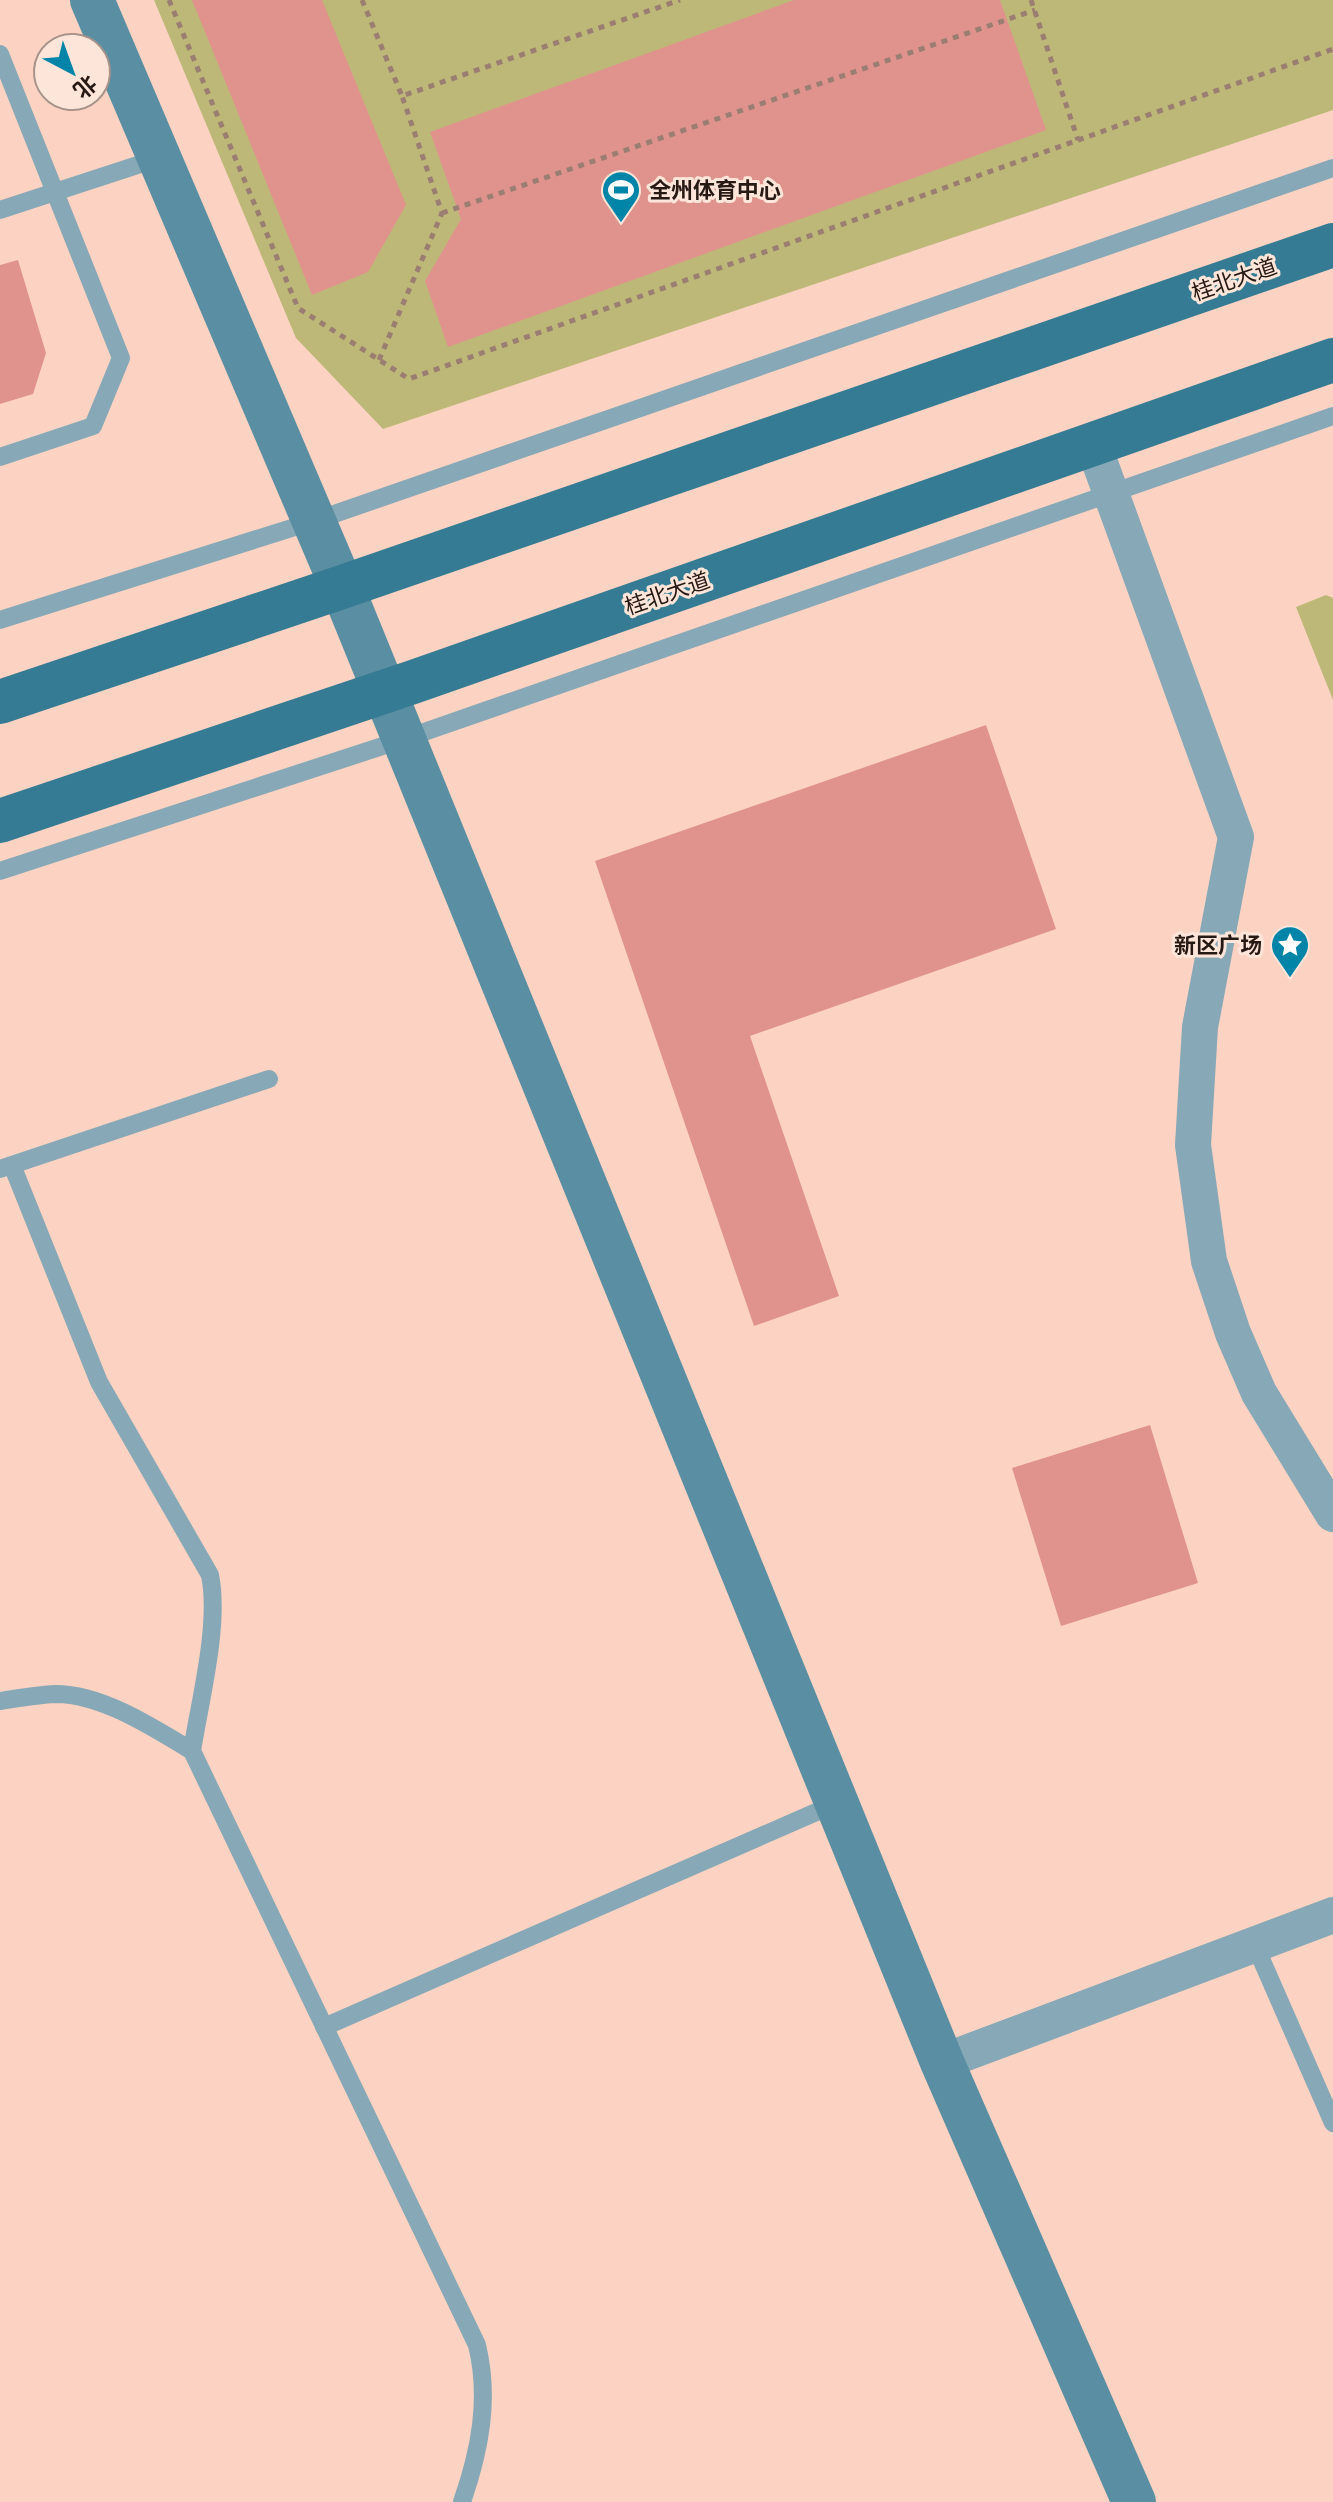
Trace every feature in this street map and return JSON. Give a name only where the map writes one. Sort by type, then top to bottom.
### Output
[{"type":"main road","points":[[92,0],[385,691],[942,2062],[1134,2502]]},
{"type":"main road","name":"桂北大道","points":[[0,702],[1333,245]]},
{"type":"main road","name":"桂北大道","points":[[0,821],[385,691],[1333,360]]},
{"type":"street","points":[[1093,444],[1236,837],[1200,1027],[1193,1145],[1209,1261],[1233,1333],[1259,1393],[1333,1514]]},
{"type":"street","points":[[942,2062],[1333,1915]]},
{"type":"lane","points":[[0,54],[121,358],[93,426],[0,457]]},
{"type":"lane","points":[[0,210],[159,158]]},
{"type":"lane","points":[[0,620],[314,521],[1333,168]]},
{"type":"lane","points":[[0,871],[404,739],[1333,416]]},
{"type":"lane","points":[[192,1751],[212,1626],[210,1575],[99,1382],[6,1167],[269,1079]]},
{"type":"lane","points":[[0,1701],[59,1694],[103,1704],[139,1718],[192,1751],[477,2345],[484,2374],[484,2406],[473,2469],[462,2502]]},
{"type":"lane","points":[[324,2027],[837,1803]]},
{"type":"lane","points":[[1255,1945],[1333,2123]]},
{"type":"path","points":[[169,0],[298,308],[409,379],[1333,49]]},
{"type":"path","points":[[362,0],[402,96],[442,213],[379,360]]},
{"type":"path","points":[[402,96],[680,0]]},
{"type":"path","points":[[1031,0],[1078,140]]},
{"type":"path","points":[[442,213],[1035,10]]},
{"type":"shaded area","name":"全州体育中心","points":[[154,0],[1333,0],[1333,110],[383,429],[296,338]]},
{"type":"shaded area","points":[[1326,595],[1333,598],[1333,700],[1296,607]]},
{"type":"building","points":[[192,0],[322,0],[406,205],[368,272],[312,295]]},
{"type":"building","points":[[794,0],[1000,0],[1046,130],[448,347],[425,281],[461,219],[430,132]]},
{"type":"building","points":[[18,260],[46,353],[33,394],[0,404],[0,265]]},
{"type":"building","points":[[986,725],[1056,929],[750,1036],[839,1296],[754,1326],[595,861]]},
{"type":"building","points":[[1150,1425],[1198,1583],[1061,1626],[1012,1468]]},
{"type":"place","name":"全州体育中心","points":[[621,224]]},
{"type":"place","name":"新区广场","points":[[1290,979]]}]
